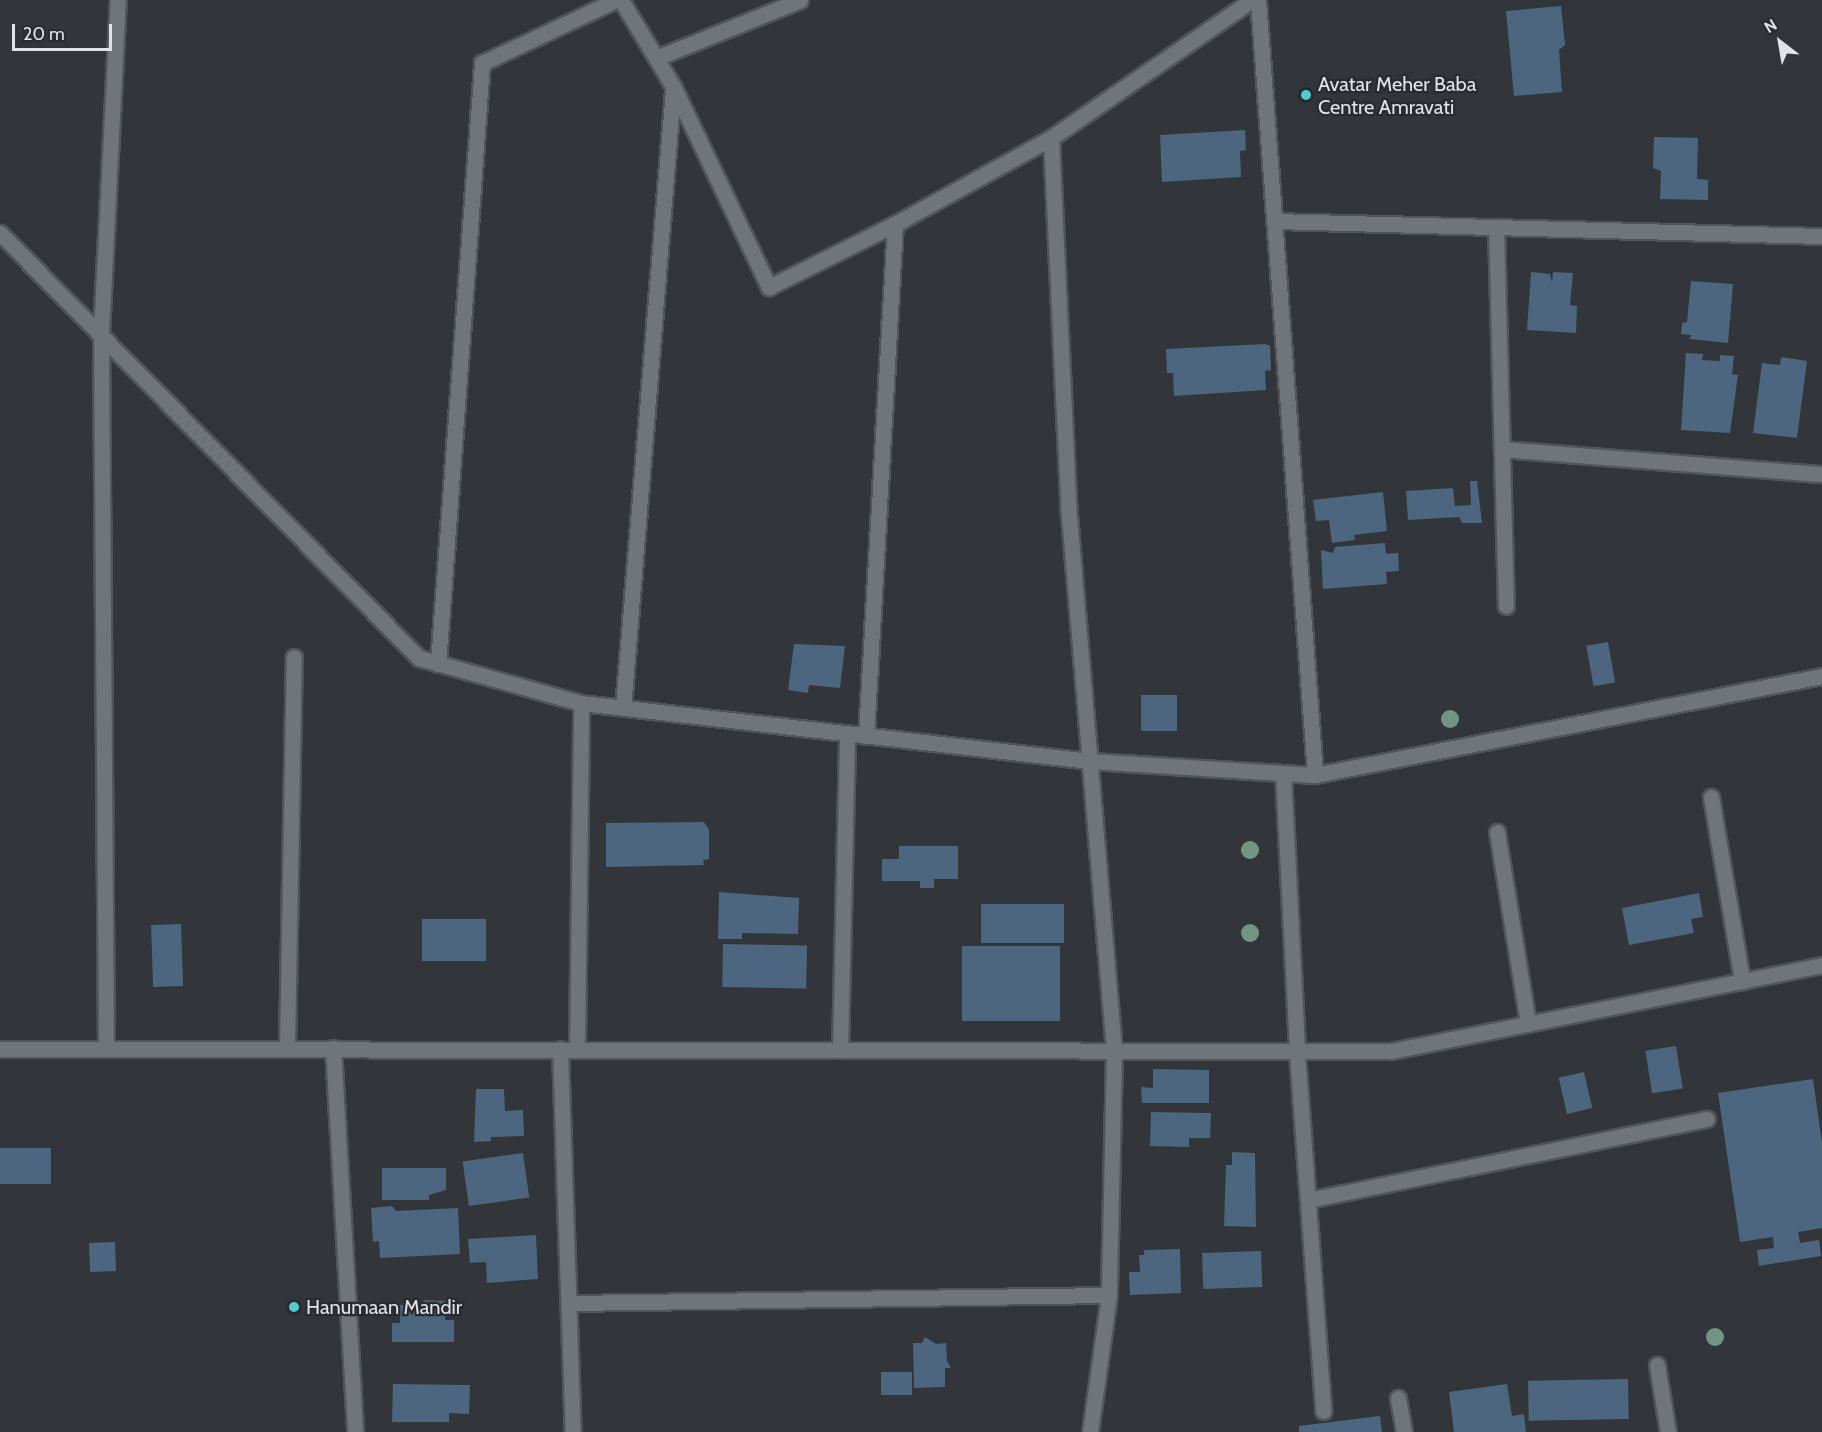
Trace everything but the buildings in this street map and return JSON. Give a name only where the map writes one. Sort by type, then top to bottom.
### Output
[{"type":"street","points":[[106,1049],[101,333],[118,0]]},
{"type":"street","points":[[438,664],[482,63],[619,0],[674,88],[768,287],[896,224],[1051,138],[1252,0]]},
{"type":"street","points":[[656,58],[800,0]]},
{"type":"street","points":[[1258,0],[1315,775]]},
{"type":"street","points":[[623,708],[674,88]]},
{"type":"street","points":[[1051,138],[1069,515],[1114,1051],[1108,1295],[1090,1432]]},
{"type":"street","points":[[1274,221],[1822,236]]},
{"type":"street","points":[[866,736],[896,224]]},
{"type":"street","points":[[1496,227],[1506,606]]},
{"type":"street","points":[[0,233],[101,333],[418,658],[581,703],[1090,761],[1315,775],[1822,676]]},
{"type":"street","points":[[1502,449],[1822,474]]},
{"type":"street","points":[[287,1048],[294,657]]},
{"type":"street","points":[[577,1049],[581,703]]},
{"type":"street","points":[[840,1050],[847,734]]},
{"type":"street","points":[[1283,773],[1297,1053],[1323,1412]]},
{"type":"street","points":[[1711,797],[1742,981]]},
{"type":"street","points":[[1497,832],[1528,1024]]},
{"type":"street","points":[[0,1049],[561,1048],[1297,1053],[1392,1051],[1822,965]]},
{"type":"street","points":[[333,1048],[355,1432]]},
{"type":"street","points":[[561,1048],[573,1432]]},
{"type":"street","points":[[1308,1200],[1707,1119]]},
{"type":"street","points":[[569,1303],[1108,1295]]},
{"type":"street","points":[[1657,1365],[1668,1432]]},
{"type":"street","points":[[1398,1398],[1404,1432]]},
{"type":"place","name":"Avatar Meher Baba Centre Amravati","points":[[1306,95]]},
{"type":"place","name":"Hanumaan Mandir","points":[[294,1307]]}]
